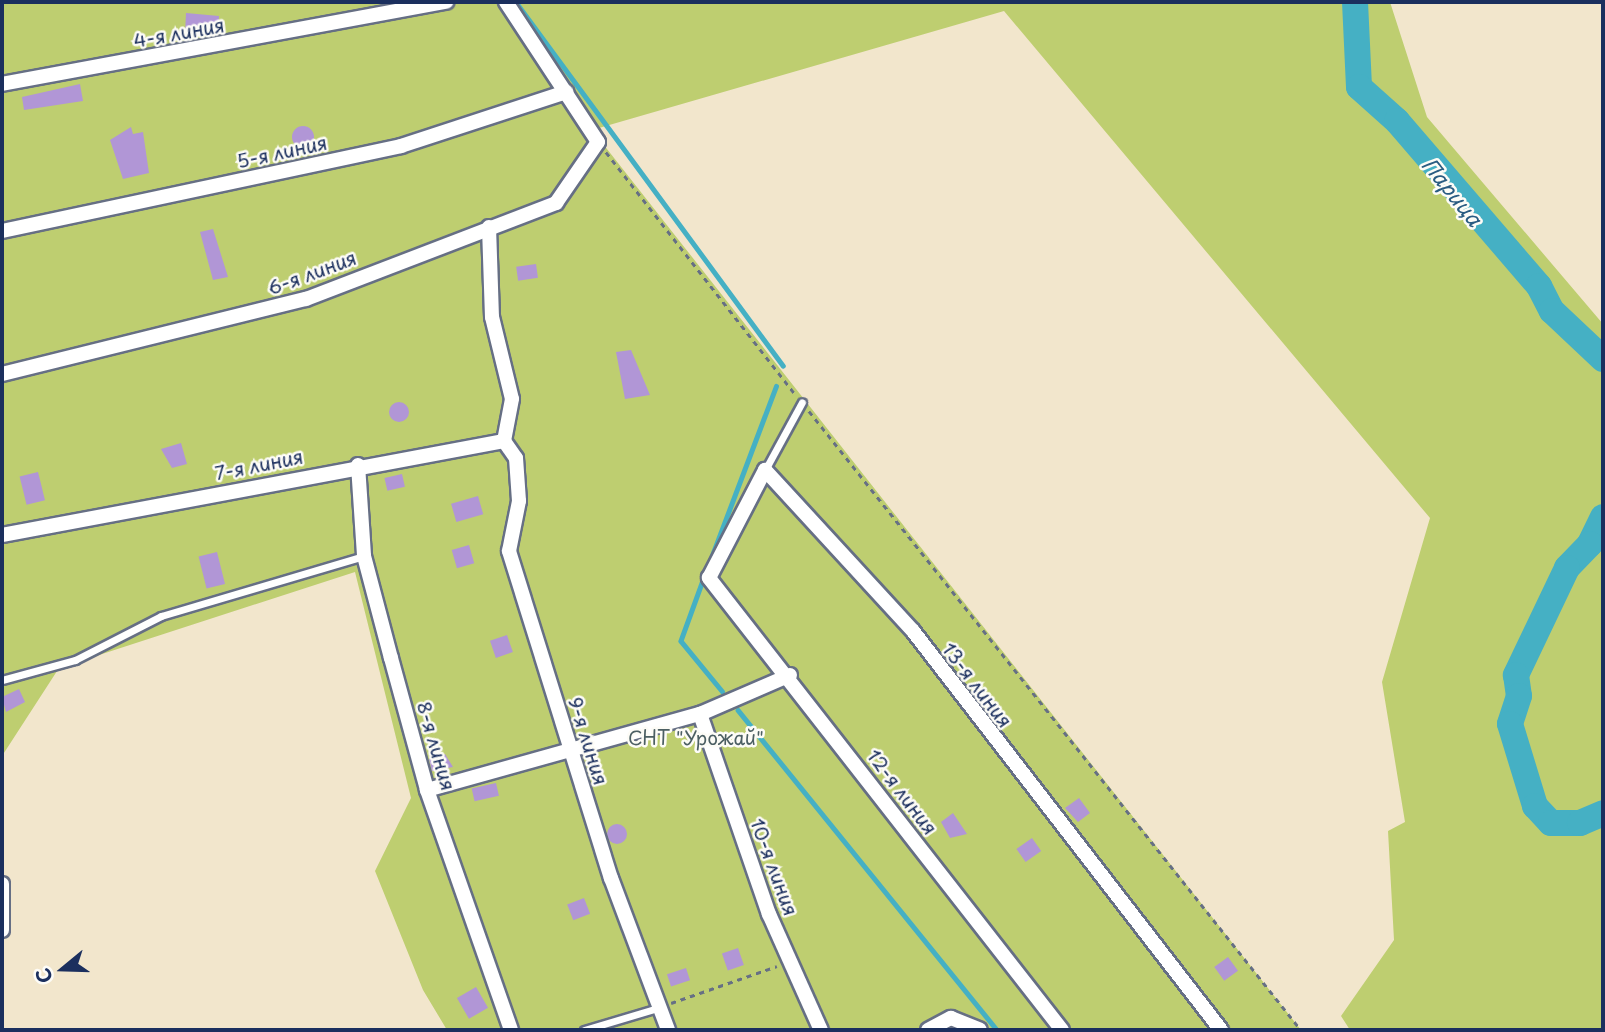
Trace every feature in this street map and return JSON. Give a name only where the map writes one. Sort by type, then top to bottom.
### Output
[{"type":"street","name":"4-я линия","points":[[2,84],[362,20],[446,2]]},
{"type":"street","points":[[506,2],[598,142]]},
{"type":"street","name":"5-я линия","points":[[2,230],[401,146],[566,92]]},
{"type":"street","name":"6-я линия","points":[[2,374],[306,299],[556,202],[598,142]]},
{"type":"street","points":[[489,227],[492,317],[512,399],[504,441]]},
{"type":"street","name":"9-я линия","points":[[504,441],[516,457],[519,501],[509,551],[571,753],[658,1008],[668,1030]]},
{"type":"street","name":"7-я линия","points":[[2,535],[358,465],[504,441]]},
{"type":"street","name":"8-я линия","points":[[358,465],[364,556],[427,790],[511,1030]]},
{"type":"street","name":"12-я линия","points":[[765,470],[709,578],[790,676],[1062,1030]]},
{"type":"street","name":"13-я линия","points":[[765,470],[913,631],[1221,1030]]},
{"type":"street","points":[[427,790],[571,753],[700,714],[790,676]]},
{"type":"street","name":"10-я линия","points":[[700,714],[790,962],[821,1030]]},
{"type":"street","points":[[2,884],[2,930]]},
{"type":"street","points":[[928,1030],[951,1018],[980,1030]]},
{"type":"lane","points":[[765,470],[802,402]]},
{"type":"lane","points":[[2,680],[75,660],[161,616],[364,556]]},
{"type":"lane","points":[[584,1030],[658,1008]]},
{"type":"path","points":[[598,142],[1301,1030]]},
{"type":"path","points":[[658,1008],[790,962]]},
{"type":"green space","name":"СНТ \"Урожай\"","points":[[2,2],[1390,2],[1427,117],[1603,324],[1603,1030],[1350,1030],[1341,1016],[1394,940],[1388,831],[1405,822],[1382,682],[1430,518],[1004,11],[592,130],[1301,1030],[447,1030],[423,990],[375,871],[411,798],[355,572],[59,668],[2,756]]},
{"type":"building","points":[[186,13],[219,16],[218,34],[185,34]]},
{"type":"building","points":[[80,84],[83,101],[24,110],[22,97]]},
{"type":"building","points":[[303,126],[311,129],[314,137],[311,145],[303,148],[295,145],[292,137],[295,129]]},
{"type":"building","points":[[131,127],[133,134],[143,132],[149,173],[123,179],[110,140]]},
{"type":"building","points":[[213,229],[228,277],[213,280],[200,232]]},
{"type":"building","points":[[536,264],[538,278],[518,281],[516,267]]},
{"type":"building","points":[[631,350],[650,395],[625,399],[616,352]]},
{"type":"building","points":[[399,402],[406,405],[409,412],[406,419],[399,422],[392,419],[389,412],[392,405]]},
{"type":"building","points":[[181,443],[187,464],[172,468],[161,449]]},
{"type":"building","points":[[38,472],[45,500],[27,505],[20,477]]},
{"type":"building","points":[[402,474],[405,487],[387,491],[384,478]]},
{"type":"building","points":[[478,496],[483,514],[456,522],[451,504]]},
{"type":"building","points":[[469,545],[474,563],[457,568],[452,550]]},
{"type":"building","points":[[217,552],[225,584],[207,589],[199,557]]},
{"type":"building","points":[[507,635],[513,652],[496,658],[490,641]]},
{"type":"building","points":[[19,689],[25,702],[6,712],[2,697]]},
{"type":"building","points":[[445,754],[453,767],[432,771],[429,759]]},
{"type":"building","points":[[496,783],[499,796],[475,801],[472,789]]},
{"type":"building","points":[[1079,798],[1090,813],[1078,822],[1065,808]]},
{"type":"building","points":[[953,813],[967,834],[950,838],[941,822]]},
{"type":"building","points":[[613,824],[621,824],[627,834],[621,844],[613,844],[607,838],[607,830]]},
{"type":"building","points":[[1032,838],[1041,851],[1026,862],[1016,849]]},
{"type":"building","points":[[584,898],[590,914],[573,920],[567,904]]},
{"type":"building","points":[[738,948],[744,965],[728,971],[722,954]]},
{"type":"building","points":[[1228,957],[1238,971],[1224,981],[1214,967]]},
{"type":"building","points":[[686,968],[690,980],[671,987],[667,974]]},
{"type":"building","points":[[476,987],[488,1008],[469,1019],[457,998]]},
{"type":"waterway","points":[[516,2],[783,365]]},
{"type":"waterway","name":"Парица","points":[[1355,2],[1359,87],[1397,121],[1539,286],[1552,311],[1603,359]]},
{"type":"waterway","points":[[708,566],[776,386]]},
{"type":"waterway","name":"Парица","points":[[1603,517],[1590,544],[1567,568],[1516,675],[1519,696],[1510,724],[1535,806],[1551,823],[1580,823],[1603,813]]},
{"type":"waterway","points":[[705,575],[681,641],[722,691]]},
{"type":"waterway","points":[[738,710],[997,1030]]}]
